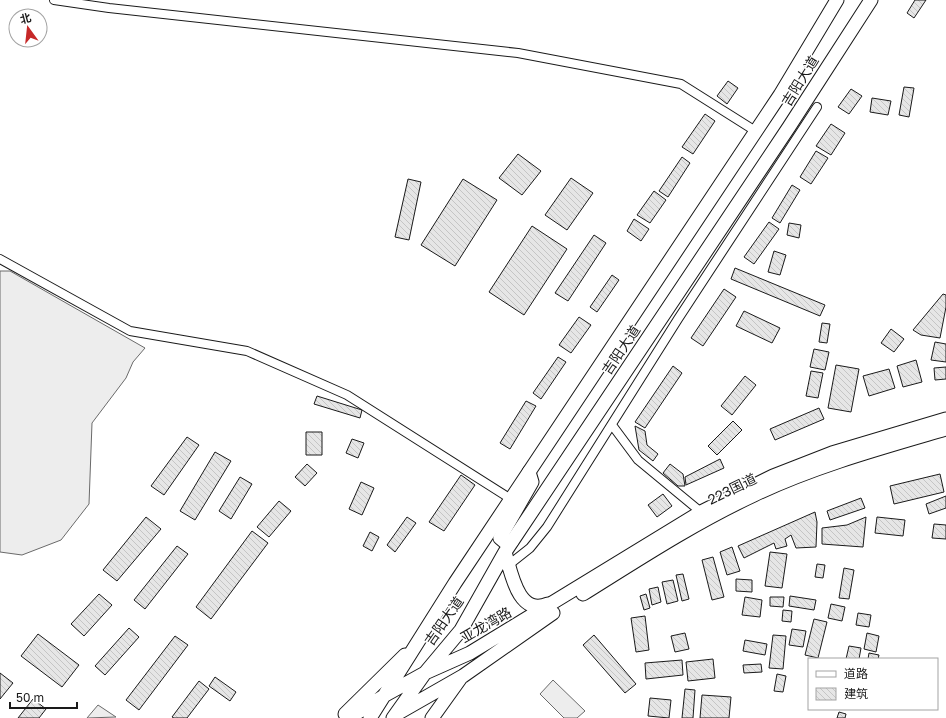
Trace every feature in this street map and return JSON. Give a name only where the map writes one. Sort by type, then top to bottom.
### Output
[{"type":"main road","name":"吉阳大道","points":[[370,718],[387,694],[511,499],[757,132],[837,0]]},
{"type":"main road","name":"吉阳大道","points":[[392,717],[461,630],[508,546],[790,127],[870,0]]},
{"type":"main road","name":"223国道","points":[[556,601],[635,550],[701,512],[773,476],[832,453],[946,419]]},
{"type":"main road","name":"223国道","points":[[550,615],[697,524],[754,495],[809,472],[866,452],[946,429]]},
{"type":"main road","points":[[529,472],[532,482],[500,538],[508,546],[509,565],[520,596],[532,606],[541,607],[556,601]]},
{"type":"main road","name":"亚龙湾路","points":[[349,718],[387,694],[426,673],[470,654],[556,601]]},
{"type":"main road","name":"亚龙湾路","points":[[392,717],[463,676],[550,615]]},
{"type":"main road","points":[[341,718],[420,640]]},
{"type":"main road","points":[[432,718],[463,676]]},
{"type":"street","points":[[54,0],[117,9],[518,53],[681,84],[757,132]]},
{"type":"street","points":[[490,578],[530,548],[547,527],[683,312],[817,107]]},
{"type":"street","points":[[0,259],[130,332],[247,351],[347,395],[511,499]]},
{"type":"street","points":[[612,425],[638,460],[701,512]]},
{"type":"shaded area","points":[[0,271],[10,271],[145,348],[133,362],[126,378],[92,423],[89,504],[61,540],[22,555],[0,552]]},
{"type":"shaded area","points":[[553,680],[585,711],[577,718],[564,718],[540,694]]},
{"type":"shaded area","points":[[98,705],[116,717],[87,718]]},
{"type":"building","points":[[915,0],[926,0],[914,18],[907,13]]},
{"type":"building","points":[[728,81],[738,88],[727,104],[717,96]]},
{"type":"building","points":[[904,87],[914,88],[909,117],[899,115]]},
{"type":"building","points":[[851,89],[862,96],[849,114],[838,107]]},
{"type":"building","points":[[872,98],[891,101],[888,115],[870,112]]},
{"type":"building","points":[[705,114],[715,121],[693,154],[682,147]]},
{"type":"building","points":[[831,124],[845,133],[831,155],[816,146]]},
{"type":"building","points":[[816,151],[828,158],[811,184],[800,177]]},
{"type":"building","points":[[518,154],[541,171],[522,195],[499,178]]},
{"type":"building","points":[[682,157],[690,163],[668,197],[659,191]]},
{"type":"building","points":[[571,178],[593,193],[567,230],[545,215]]},
{"type":"building","points":[[408,179],[421,182],[409,240],[395,237]]},
{"type":"building","points":[[463,179],[497,200],[455,266],[421,245]]},
{"type":"building","points":[[792,185],[800,190],[780,223],[772,218]]},
{"type":"building","points":[[654,191],[666,200],[650,223],[637,215]]},
{"type":"building","points":[[634,219],[649,229],[641,241],[627,231]]},
{"type":"building","points":[[769,222],[779,229],[754,264],[744,257]]},
{"type":"building","points":[[789,223],[801,225],[799,238],[787,235]]},
{"type":"building","points":[[532,226],[567,249],[524,315],[489,292]]},
{"type":"building","points":[[594,235],[606,243],[568,301],[555,293]]},
{"type":"building","points":[[774,251],[786,255],[780,275],[768,272]]},
{"type":"building","points":[[735,268],[825,305],[820,316],[731,279]]},
{"type":"building","points":[[612,275],[619,280],[597,312],[590,307]]},
{"type":"building","points":[[724,289],[736,297],[703,346],[691,338]]},
{"type":"building","points":[[943,294],[946,295],[946,307],[940,338],[921,335],[913,330]]},
{"type":"building","points":[[744,311],[780,328],[772,343],[736,326]]},
{"type":"building","points":[[579,317],[591,325],[571,353],[559,345]]},
{"type":"building","points":[[822,323],[830,324],[827,343],[819,342]]},
{"type":"building","points":[[891,329],[904,339],[894,352],[881,343]]},
{"type":"building","points":[[935,342],[946,344],[946,362],[931,360]]},
{"type":"building","points":[[814,349],[829,352],[825,370],[810,367]]},
{"type":"building","points":[[558,357],[566,362],[541,399],[533,393]]},
{"type":"building","points":[[916,360],[922,382],[903,387],[897,366]]},
{"type":"building","points":[[836,365],[859,369],[851,412],[828,408]]},
{"type":"building","points":[[673,366],[682,373],[645,428],[635,422]]},
{"type":"building","points":[[946,367],[946,379],[935,380],[934,368]]},
{"type":"building","points":[[889,369],[895,388],[869,396],[863,376]]},
{"type":"building","points":[[811,371],[823,373],[818,398],[806,396]]},
{"type":"building","points":[[745,376],[756,385],[732,415],[721,406]]},
{"type":"building","points":[[317,396],[362,410],[360,418],[314,404]]},
{"type":"building","points":[[526,401],[536,406],[510,449],[500,443]]},
{"type":"building","points":[[819,408],[824,419],[775,440],[770,429]]},
{"type":"building","points":[[733,421],[742,430],[717,455],[708,446]]},
{"type":"building","points":[[635,426],[645,431],[647,445],[658,454],[653,461],[639,450]]},
{"type":"building","points":[[306,432],[322,432],[322,455],[306,455]]},
{"type":"building","points":[[187,437],[199,445],[164,495],[151,486]]},
{"type":"building","points":[[352,439],[364,443],[358,458],[346,453]]},
{"type":"building","points":[[215,452],[231,461],[195,520],[180,511]]},
{"type":"building","points":[[720,459],[724,468],[686,485],[685,477]]},
{"type":"building","points":[[307,464],[317,473],[305,486],[295,477]]},
{"type":"building","points":[[670,464],[683,474],[685,486],[678,486],[663,473]]},
{"type":"building","points":[[940,474],[944,492],[894,504],[890,486]]},
{"type":"building","points":[[461,475],[475,485],[444,531],[429,522]]},
{"type":"building","points":[[240,477],[252,484],[231,519],[219,511]]},
{"type":"building","points":[[361,482],[374,488],[362,515],[349,509]]},
{"type":"building","points":[[663,494],[672,506],[657,517],[648,505]]},
{"type":"building","points":[[946,496],[946,508],[929,514],[926,504]]},
{"type":"building","points":[[861,498],[865,508],[830,520],[827,511]]},
{"type":"building","points":[[279,501],[291,511],[269,537],[257,527]]},
{"type":"building","points":[[815,512],[817,522],[816,547],[796,548],[791,535],[785,539],[787,546],[776,549],[774,543],[744,558],[738,546]]},
{"type":"building","points":[[146,517],[161,529],[117,581],[103,570]]},
{"type":"building","points":[[407,517],[416,523],[395,552],[387,545]]},
{"type":"building","points":[[866,517],[863,547],[822,544],[822,528],[847,525]]},
{"type":"building","points":[[877,517],[905,520],[903,536],[875,533]]},
{"type":"building","points":[[934,524],[946,525],[946,539],[932,538]]},
{"type":"building","points":[[252,531],[268,543],[211,619],[196,607]]},
{"type":"building","points":[[370,532],[379,537],[372,551],[363,546]]},
{"type":"building","points":[[177,546],[188,554],[145,609],[134,600]]},
{"type":"building","points":[[732,547],[740,571],[727,575],[720,552]]},
{"type":"building","points":[[770,552],[787,554],[782,588],[765,586]]},
{"type":"building","points":[[713,557],[724,597],[712,600],[702,560]]},
{"type":"building","points":[[817,564],[825,565],[823,578],[815,577]]},
{"type":"building","points":[[844,568],[854,570],[849,599],[839,598]]},
{"type":"building","points":[[683,574],[689,599],[682,601],[676,575]]},
{"type":"building","points":[[736,579],[752,580],[752,592],[736,591]]},
{"type":"building","points":[[673,580],[678,601],[667,604],[662,582]]},
{"type":"building","points":[[658,587],[661,602],[652,605],[649,589]]},
{"type":"building","points":[[99,594],[112,605],[84,636],[71,624]]},
{"type":"building","points":[[646,594],[650,608],[644,610],[640,596]]},
{"type":"building","points":[[790,596],[816,600],[814,610],[789,606]]},
{"type":"building","points":[[745,597],[762,600],[760,617],[742,615]]},
{"type":"building","points":[[770,597],[784,597],[783,607],[770,606]]},
{"type":"building","points":[[831,604],[845,607],[842,621],[828,618]]},
{"type":"building","points":[[783,610],[792,611],[791,622],[782,621]]},
{"type":"building","points":[[858,613],[871,615],[869,627],[856,625]]},
{"type":"building","points":[[645,616],[649,650],[636,652],[631,618]]},
{"type":"building","points":[[814,619],[827,622],[818,658],[805,655]]},
{"type":"building","points":[[129,628],[139,637],[105,675],[95,666]]},
{"type":"building","points":[[792,629],[806,631],[803,647],[789,645]]},
{"type":"building","points":[[685,633],[689,649],[675,652],[671,636]]},
{"type":"building","points":[[867,633],[879,636],[876,652],[864,649]]},
{"type":"building","points":[[38,634],[79,665],[62,687],[21,656]]},
{"type":"building","points":[[594,635],[636,684],[625,693],[583,645]]},
{"type":"building","points":[[773,635],[786,636],[783,669],[769,668]]},
{"type":"building","points":[[175,636],[188,645],[139,710],[126,700]]},
{"type":"building","points":[[745,640],[767,644],[765,655],[743,651]]},
{"type":"building","points":[[849,646],[861,648],[859,658],[846,658]]},
{"type":"building","points":[[869,653],[879,655],[878,658],[868,658]]},
{"type":"building","points":[[713,659],[715,678],[688,681],[686,662]]},
{"type":"building","points":[[682,660],[683,675],[646,679],[645,663]]},
{"type":"building","points":[[761,664],[762,672],[744,673],[743,665]]},
{"type":"building","points":[[0,673],[13,683],[0,699]]},
{"type":"building","points":[[777,674],[786,676],[783,692],[774,691]]},
{"type":"building","points":[[215,677],[236,692],[230,701],[209,686]]},
{"type":"building","points":[[199,681],[209,689],[187,718],[172,717]]},
{"type":"building","points":[[685,689],[695,690],[693,718],[682,718]]},
{"type":"building","points":[[702,695],[731,697],[729,718],[700,718]]},
{"type":"building","points":[[650,698],[671,700],[669,718],[648,716]]},
{"type":"building","points":[[33,699],[46,709],[39,718],[18,718]]},
{"type":"building","points":[[839,712],[846,714],[845,718],[837,718]]}]
